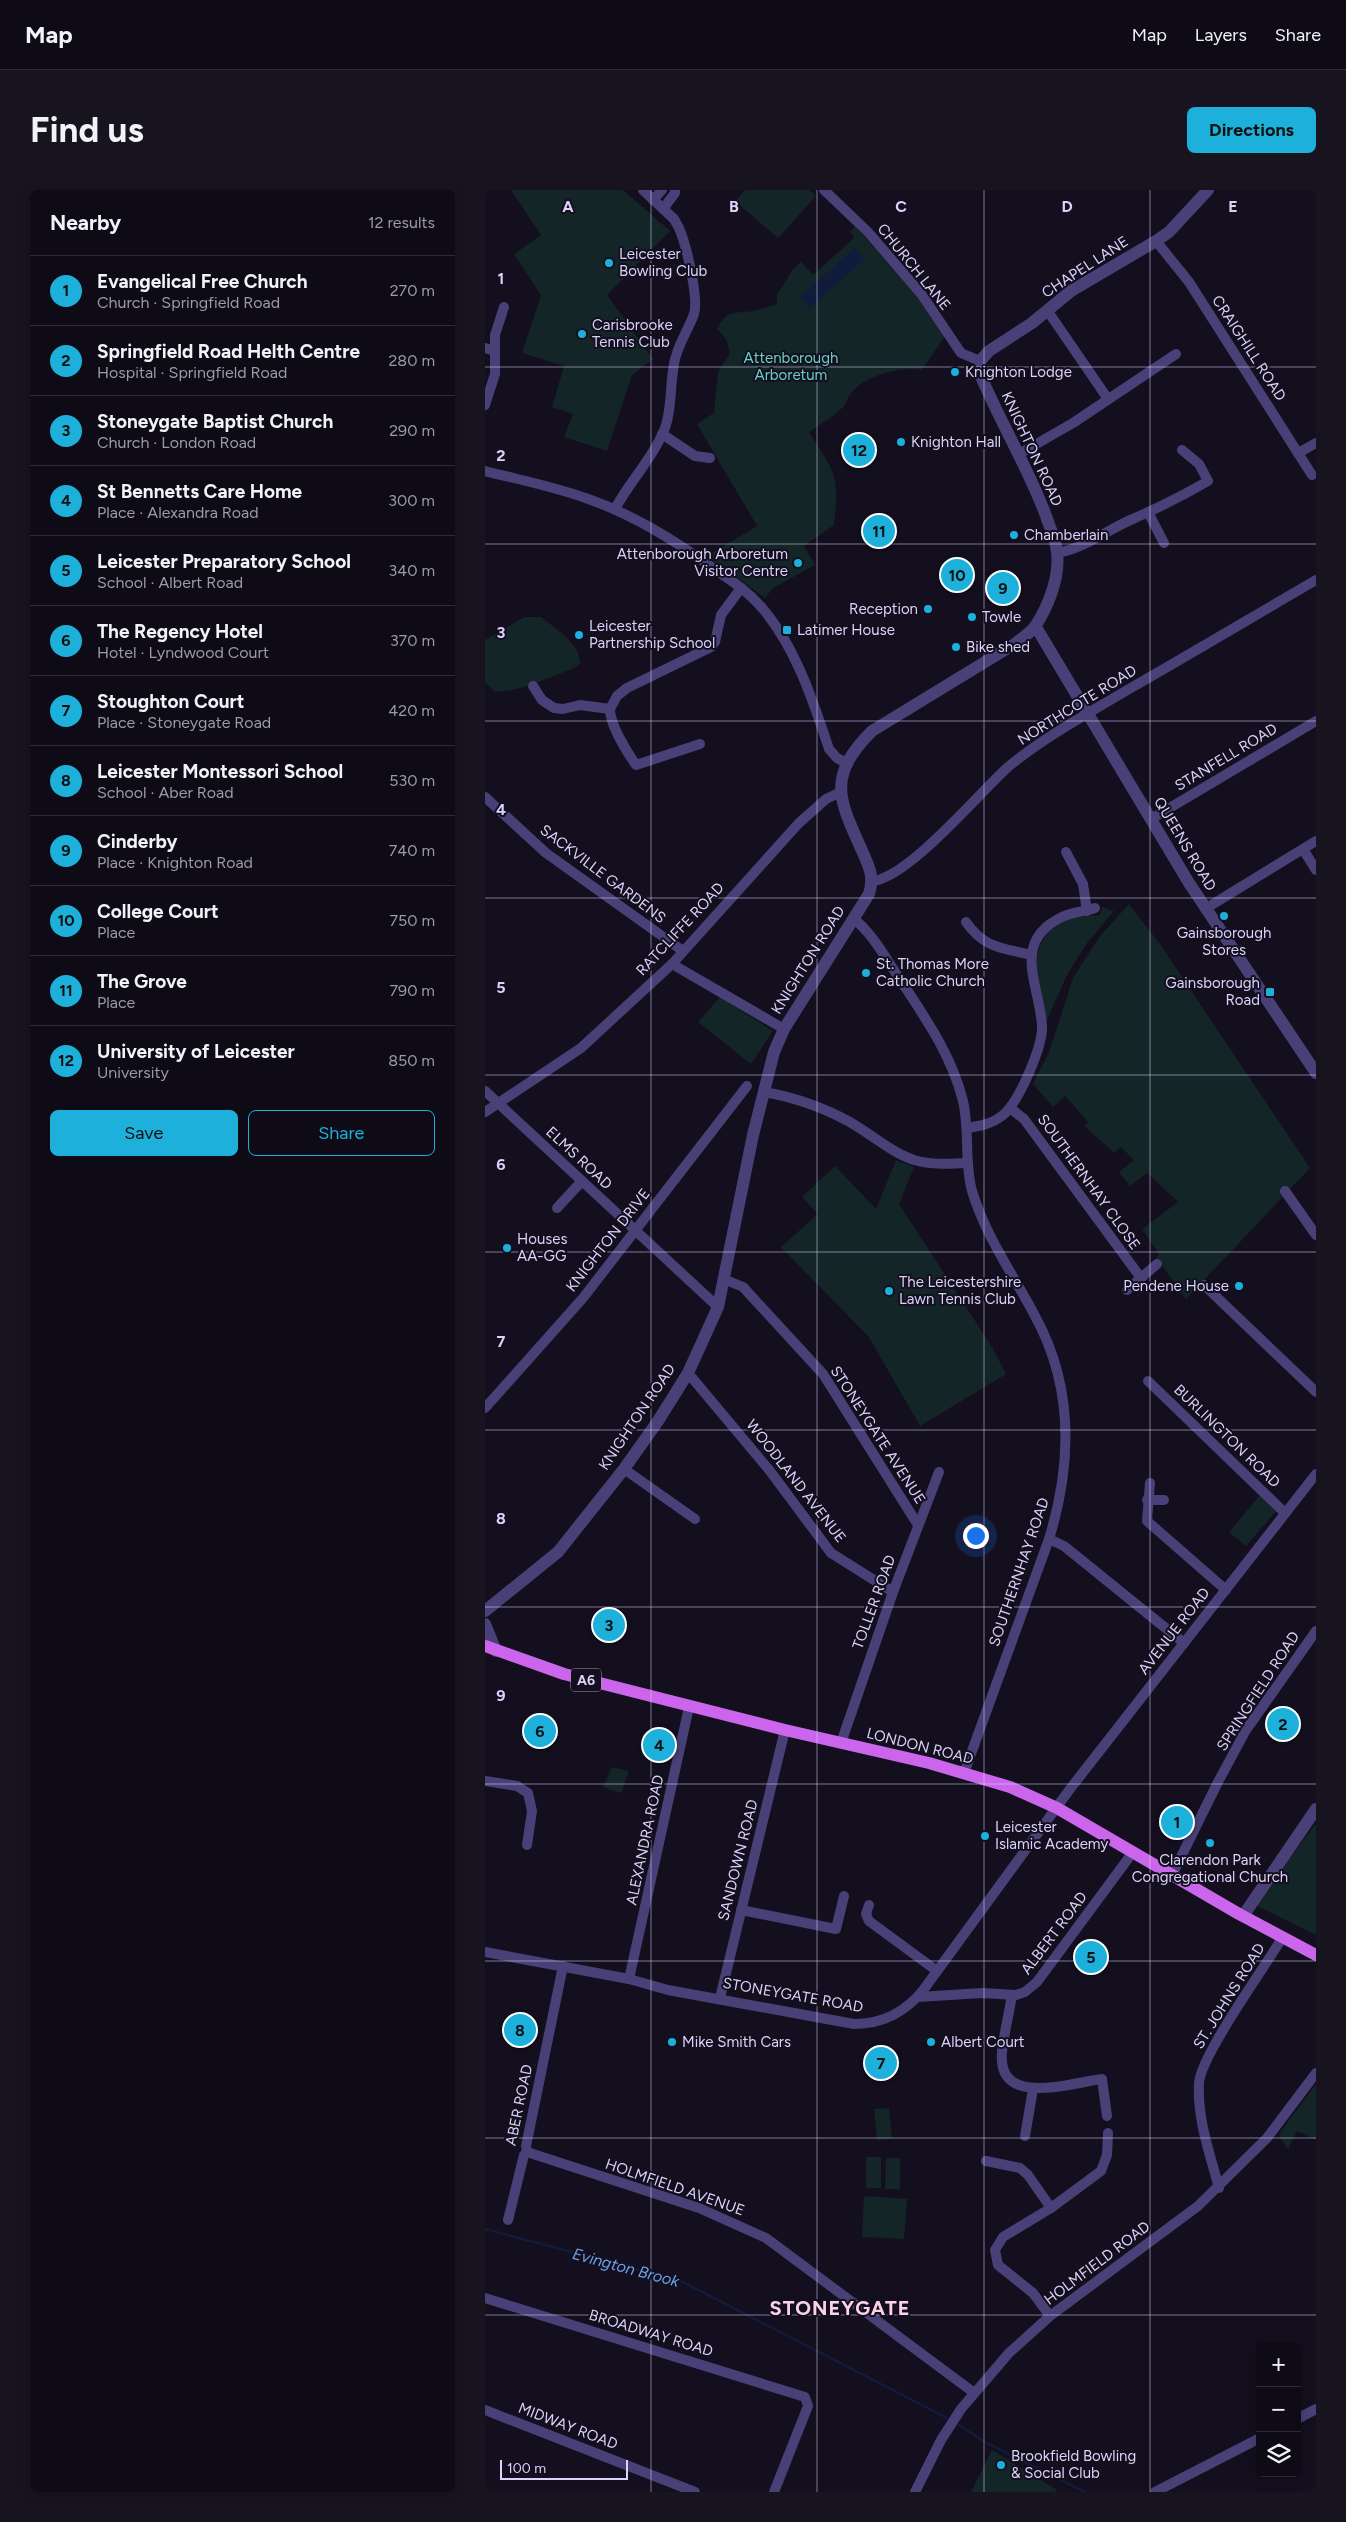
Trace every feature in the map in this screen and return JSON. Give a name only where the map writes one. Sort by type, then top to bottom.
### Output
[{"type":"main road","name":"LONDON ROAD","points":[[491,1649],[564,1674],[689,1707],[964,1773],[1010,1787],[1057,1808],[1243,1916],[1316,1955]]},
{"type":"street","points":[[615,509],[626,489],[648,461],[666,426],[674,364],[682,338],[694,314],[696,297],[683,237],[674,219],[643,190]]},
{"type":"street","points":[[653,200],[662,190]]},
{"type":"street","points":[[663,209],[675,193],[675,190]]},
{"type":"street","name":"CHURCH LANE","points":[[823,190],[868,232],[922,295],[959,350],[979,365]]},
{"type":"street","name":"CHAPEL LANE","points":[[979,365],[989,351],[1071,291],[1169,232],[1208,190]]},
{"type":"street","name":"CRAIGHILL ROAD","points":[[1156,241],[1193,289],[1315,479]]},
{"type":"street","points":[[485,405],[495,374],[490,349],[504,307]]},
{"type":"street","points":[[1047,310],[1108,399]]},
{"type":"street","points":[[1019,454],[1073,423],[1176,354]]},
{"type":"street","name":"KNIGHTON ROAD","points":[[979,365],[1042,506],[1057,553],[1055,581],[1036,627]]},
{"type":"street","points":[[662,434],[695,456],[710,458]]},
{"type":"street","points":[[1298,453],[1316,443]]},
{"type":"street","points":[[1057,553],[1074,550],[1135,518],[1149,514],[1208,481],[1199,464],[1182,450]]},
{"type":"street","points":[[485,470],[589,499],[615,509],[684,547],[741,588],[764,610],[781,636],[800,672],[829,749],[837,758],[847,764]]},
{"type":"street","points":[[1149,514],[1163,543]]},
{"type":"street","name":"NORTHCOTE ROAD","points":[[873,881],[885,877],[919,853],[945,831],[989,784],[1026,753],[1088,714],[1316,580]]},
{"type":"street","points":[[700,744],[636,765],[615,729],[610,716],[610,709],[617,696],[627,688],[711,647],[715,642],[721,615],[741,588]]},
{"type":"street","points":[[873,881],[868,863],[847,821],[840,782],[847,764],[862,742],[872,732],[992,658],[1036,627]]},
{"type":"street","name":"QUEENS ROAD","points":[[1036,627],[1205,909],[1316,1073]]},
{"type":"street","points":[[533,686],[543,700],[554,708],[563,709],[580,704],[610,709]]},
{"type":"street","name":"STANFELL ROAD","points":[[1151,819],[1316,721]]},
{"type":"street","name":"RATCLIFFE ROAD","points":[[485,1112],[581,1048],[672,964],[799,823],[826,799],[841,792]]},
{"type":"street","name":"SACKVILLE GARDENS","points":[[485,797],[546,854],[683,951]]},
{"type":"street","points":[[1205,909],[1316,842]]},
{"type":"street","points":[[967,1128],[992,1122],[1010,1108],[1034,1058],[1041,1034],[1041,1017],[1030,971],[1032,955],[1041,933],[1053,922],[1070,914],[1091,909],[1083,884],[1067,854],[1077,849]]},
{"type":"street","points":[[1303,849],[1316,870]]},
{"type":"street","name":"KNIGHTON ROAD","points":[[491,1649],[485,1624],[487,1609],[558,1552],[658,1421],[688,1373],[718,1307],[725,1280],[734,1227],[774,1052],[784,1029],[869,894],[873,881]]},
{"type":"street","name":"SOUTHERNHAY ROAD","points":[[853,918],[877,943],[942,1046],[957,1080],[967,1128],[967,1163],[972,1190],[989,1236],[1037,1318],[1051,1354],[1061,1388],[1065,1414],[1066,1467],[1060,1502],[1049,1539],[964,1773]]},
{"type":"street","points":[[966,922],[980,939],[988,944],[1032,955]]},
{"type":"street","points":[[672,964],[784,1029]]},
{"type":"street","name":"KNIGHTON DRIVE","points":[[485,1408],[583,1298],[747,1086]]},
{"type":"street","name":"ELMS ROAD","points":[[485,1091],[718,1307]]},
{"type":"street","points":[[765,1092],[797,1100],[846,1120],[914,1160],[936,1164],[967,1163]]},
{"type":"street","name":"SOUTHERNHAY CLOSE","points":[[1010,1108],[1024,1119],[1141,1278]]},
{"type":"street","points":[[557,1208],[582,1181]]},
{"type":"street","points":[[1285,1191],[1316,1235]]},
{"type":"street","points":[[1127,1290],[1157,1264]]},
{"type":"street","name":"STONEYGATE AVENUE","points":[[725,1280],[743,1287],[823,1374],[919,1525]]},
{"type":"street","points":[[1204,1285],[1316,1392]]},
{"type":"street","name":"WOODLAND AVENUE","points":[[688,1373],[758,1456],[831,1553],[893,1592]]},
{"type":"street","name":"BURLINGTON ROAD","points":[[1148,1380],[1285,1513]]},
{"type":"street","points":[[623,1469],[695,1519]]},
{"type":"street","name":"TOLLER ROAD","points":[[841,1743],[893,1592],[939,1472]]},
{"type":"street","name":"AVENUE ROAD","points":[[1057,1808],[1316,1474]]},
{"type":"street","points":[[1150,1483],[1147,1500],[1147,1520],[1226,1590]]},
{"type":"street","points":[[1147,1500],[1163,1500]]},
{"type":"street","points":[[1049,1539],[1064,1546],[1184,1643]]},
{"type":"street","name":"SPRINGFIELD ROAD","points":[[1173,1875],[1218,1782],[1246,1730],[1316,1631]]},
{"type":"street","name":"ALEXANDRA ROAD","points":[[629,1980],[689,1707]]},
{"type":"street","name":"SANDOWN ROAD","points":[[721,1998],[785,1730]]},
{"type":"street","points":[[485,1781],[517,1786],[528,1793],[532,1811],[527,1846]]},
{"type":"street","name":"STONEYGATE ROAD","points":[[485,1952],[563,1966],[668,1990],[721,1998],[854,2024],[876,2022],[889,2018],[906,2008],[918,1996],[1057,1808]]},
{"type":"street","points":[[1243,1916],[1316,1809]]},
{"type":"street","name":"ALBERT ROAD","points":[[918,1996],[1013,1995],[1025,1992],[1037,1982],[1133,1852]]},
{"type":"street","points":[[741,1910],[836,1929],[844,1896]]},
{"type":"street","points":[[869,1905],[867,1914],[869,1921],[937,1971]]},
{"type":"street","name":"ST. JOHNS ROAD","points":[[1219,2188],[1201,2122],[1199,2081],[1211,2051],[1283,1938]]},
{"type":"street","name":"ABER ROAD","points":[[508,2220],[524,2155],[527,2152],[526,2146],[563,1966]]},
{"type":"street","points":[[1013,1995],[1002,2053],[1003,2067],[1015,2084],[1033,2089],[1101,2079],[1107,2116]]},
{"type":"street","name":"HOLMFIELD ROAD","points":[[916,2492],[941,2440],[973,2392],[1009,2353],[1050,2316],[1198,2206],[1219,2188],[1267,2138],[1316,2072]]},
{"type":"street","points":[[1025,2136],[1033,2089]]},
{"type":"street","points":[[1050,2316],[1033,2293],[998,2265],[995,2250],[1003,2237],[1051,2208],[1101,2171],[1107,2155],[1108,2133]]},
{"type":"street","name":"HOLMFIELD AVENUE","points":[[527,2152],[699,2208],[766,2238],[973,2392]]},
{"type":"street","points":[[986,2161],[1020,2168],[1028,2175],[1051,2208]]},
{"type":"street","name":"BROADWAY ROAD","points":[[485,2298],[803,2396],[807,2399],[808,2406],[774,2492]]},
{"type":"street","points":[[1301,2417],[1316,2409]]},
{"type":"street","name":"MIDWAY ROAD","points":[[485,2410],[695,2492]]},
{"type":"street","points":[[1155,2492],[1256,2440]]},
{"type":"green space","name":"Carisbrooke Tennis Club","points":[[511,190],[623,190],[670,231],[607,295],[653,359],[632,375],[607,451],[564,437],[573,414],[552,407],[564,366],[522,353],[541,295],[514,254],[541,235]]},
{"type":"green space","points":[[745,190],[809,190],[816,196],[778,238],[735,201]]},
{"type":"green space","name":"Attenborough Arboretum","points":[[855,226],[919,299],[945,336],[922,370],[894,371],[874,377],[857,387],[839,411],[809,432],[830,466],[836,484],[834,525],[804,546],[815,565],[773,588],[765,598],[707,556],[757,526],[697,424],[714,413],[718,372],[730,353],[726,339],[717,329],[721,322],[732,313],[756,310],[777,304],[777,295],[793,269],[801,262],[813,275],[854,238],[850,232]]},
{"type":"green space","points":[[524,617],[541,617],[566,637],[576,649],[580,664],[535,683],[495,692],[485,682],[485,640]]},
{"type":"green space","points":[[1129,904],[1160,944],[1310,1168],[1186,1299],[1156,1257],[1159,1254],[1142,1229],[1178,1202],[1147,1173],[1130,1186],[1119,1172],[1134,1160],[1121,1147],[1114,1153],[1084,1126],[1088,1122],[1065,1096],[1053,1107],[1033,1084],[1049,1052],[1073,978],[1100,936]]},
{"type":"green space","points":[[1102,907],[1114,911],[1087,943],[1067,975],[1046,1022],[1040,997],[1037,969],[1037,956],[1041,944],[1047,934],[1058,925],[1075,917],[1100,915]]},
{"type":"green space","points":[[720,997],[773,1031],[751,1064],[698,1022]]},
{"type":"green space","name":"The Leicestershire Lawn Tennis Club","points":[[896,1160],[914,1167],[899,1204],[992,1347],[1006,1374],[920,1426],[869,1337],[781,1247],[818,1214],[802,1197],[835,1166],[876,1209]]},
{"type":"green space","points":[[1260,1495],[1277,1510],[1246,1546],[1229,1532]]},
{"type":"green space","points":[[612,1767],[629,1771],[622,1791],[619,1793],[603,1787]]},
{"type":"green space","points":[[1316,1823],[1316,1935],[1255,1905]]},
{"type":"green space","points":[[1316,2084],[1316,2140],[1297,2131],[1288,2149],[1279,2136],[1281,2131]]},
{"type":"green space","points":[[889,2108],[892,2138],[877,2140],[874,2109]]},
{"type":"green space","points":[[866,2157],[881,2157],[881,2188],[866,2188]]},
{"type":"green space","points":[[886,2158],[900,2158],[900,2189],[885,2189]]},
{"type":"green space","points":[[864,2196],[907,2199],[904,2239],[862,2237]]},
{"type":"green space","name":"Brookfield Bowling & Social Club","points":[[992,2450],[1057,2490],[1056,2492],[971,2492]]},
{"type":"water","points":[[855,248],[865,259],[810,308],[800,297]]},
{"type":"waterway","name":"Evington Brook","points":[[485,2229],[681,2281],[947,2418]]},
{"type":"waterway","name":"Evington Brook","points":[[959,2425],[983,2441],[1085,2492]]},
{"type":"place","name":"Leicester Bowling Club","points":[[609,263]]},
{"type":"place","name":"Carisbrooke Tennis Club","points":[[582,334]]},
{"type":"place","name":"Knighton Lodge","points":[[955,372]]},
{"type":"place","name":"Knighton Hall","points":[[901,442]]},
{"type":"place","name":"University of Leicester","points":[[859,450]]},
{"type":"place","name":"The Grove","points":[[879,531]]},
{"type":"place","name":"Chamberlain","points":[[1014,535]]},
{"type":"place","name":"Attenborough Arboretum Visitor Centre","points":[[798,563]]},
{"type":"place","name":"College Court","points":[[957,575]]},
{"type":"place","name":"Cinderby","points":[[1003,588]]},
{"type":"place","name":"Reception","points":[[928,609]]},
{"type":"place","name":"Towle","points":[[972,617]]},
{"type":"place","name":"Latimer House","points":[[787,630]]},
{"type":"place","name":"Leicester Partnership School","points":[[579,635]]},
{"type":"place","name":"Bike shed","points":[[956,647]]},
{"type":"place","name":"Gainsborough Stores","points":[[1224,916]]},
{"type":"place","name":"St. Thomas More Catholic Church","points":[[866,973]]},
{"type":"place","name":"Gainsborough Road","points":[[1270,992]]},
{"type":"place","name":"Houses AA-GG","points":[[507,1248]]},
{"type":"place","name":"Pendene House","points":[[1239,1286]]},
{"type":"place","name":"The Leicestershire Lawn Tennis Club","points":[[889,1291]]},
{"type":"place","name":"Stoneygate Baptist Church","points":[[609,1625]]},
{"type":"place","name":"Springfield Road Helth Centre","points":[[1283,1724]]},
{"type":"place","name":"The Regency Hotel","points":[[540,1731]]},
{"type":"place","name":"St Bennetts Care Home","points":[[659,1745]]},
{"type":"place","name":"Evangelical Free Church","points":[[1177,1822]]},
{"type":"place","name":"Leicester Islamic Academy","points":[[985,1836]]},
{"type":"place","name":"Clarendon Park Congregational Church","points":[[1210,1843]]},
{"type":"place","name":"Leicester Preparatory School","points":[[1091,1957]]},
{"type":"place","name":"Leicester Montessori School","points":[[520,2030]]},
{"type":"place","name":"Mike Smith Cars","points":[[672,2042]]},
{"type":"place","name":"Albert Court","points":[[931,2042]]},
{"type":"place","name":"Stoughton Court","points":[[881,2063]]},
{"type":"place","name":"Brookfield Bowling & Social Club","points":[[1001,2465]]},
{"type":"district","name":"STONEYGATE","points":[[840,2308]]}]
